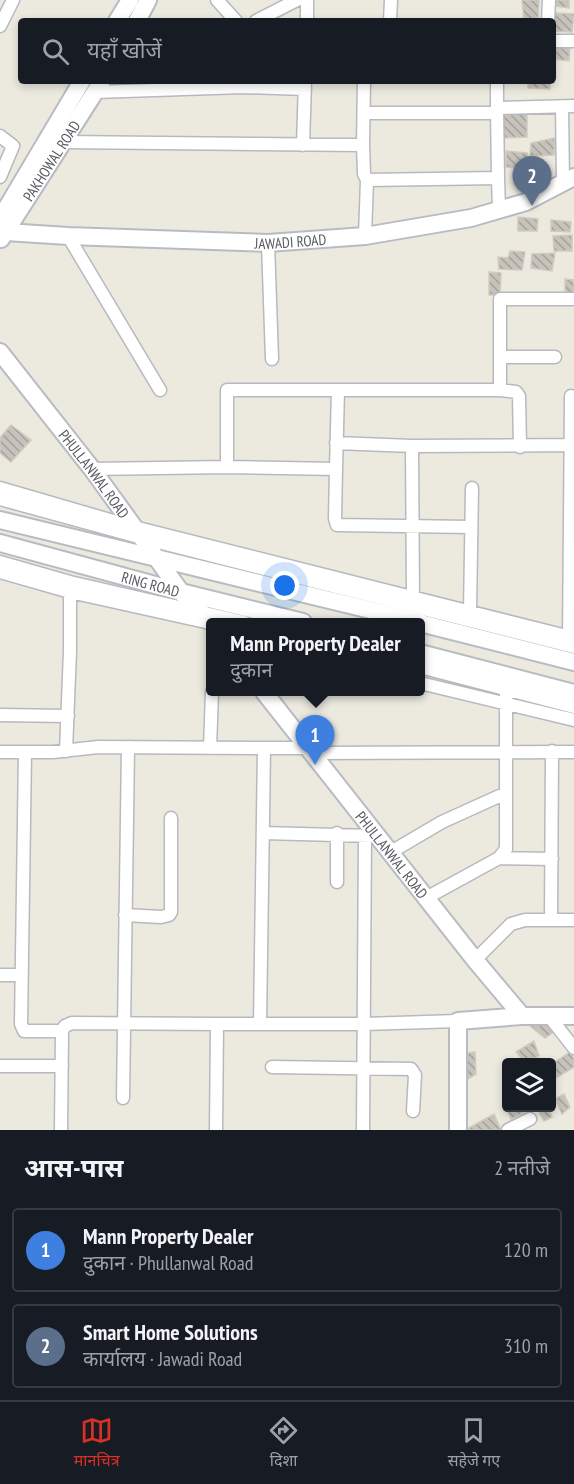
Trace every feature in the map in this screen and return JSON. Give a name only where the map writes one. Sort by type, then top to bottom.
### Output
[{"type":"street","points":[[119,18],[130,0]]},
{"type":"street","points":[[139,18],[148,0]]},
{"type":"street","points":[[217,0],[233,18]]},
{"type":"street","points":[[307,0],[307,18]]},
{"type":"street","points":[[390,18],[391,0]]},
{"type":"street","points":[[549,0],[549,18]]},
{"type":"street","points":[[262,18],[294,1]]},
{"type":"street","points":[[0,26],[8,3]]},
{"type":"street","points":[[556,41],[574,41]]},
{"type":"street","name":"PAKHOWAL ROAD","points":[[2,230],[6,200],[80,84]]},
{"type":"street","points":[[104,88],[122,84]]},
{"type":"street","points":[[104,88],[243,84],[305,85],[303,145]]},
{"type":"street","points":[[364,84],[363,145],[364,174],[367,180],[365,236]]},
{"type":"street","points":[[497,84],[500,210]]},
{"type":"street","name":"PAKHOWAL ROAD","points":[[2,230],[104,88]]},
{"type":"street","points":[[364,113],[568,106],[568,179]]},
{"type":"street","points":[[0,136],[13,146],[0,177]]},
{"type":"street","points":[[64,142],[363,145]]},
{"type":"street","points":[[367,180],[498,178]]},
{"type":"street","name":"JAWADI ROAD","points":[[2,230],[68,236],[268,243],[365,236],[454,222],[500,210],[526,202],[568,179]]},
{"type":"street","points":[[68,236],[160,390]]},
{"type":"street","points":[[268,243],[272,359]]},
{"type":"street","points":[[500,390],[500,299],[574,299]]},
{"type":"street","name":"PHULLANWAL ROAD","points":[[0,352],[92,469],[181,592],[206,618]]},
{"type":"street","points":[[500,357],[555,357]]},
{"type":"street","points":[[227,467],[227,390],[500,390],[516,392],[519,396],[520,447]]},
{"type":"street","points":[[338,390],[335,519],[337,525],[470,527]]},
{"type":"street","points":[[571,396],[572,646]]},
{"type":"street","points":[[336,443],[520,447],[572,445]]},
{"type":"street","points":[[412,446],[413,597]]},
{"type":"street","points":[[92,469],[227,467],[336,469]]},
{"type":"street","points":[[0,488],[138,532],[572,646]]},
{"type":"street","points":[[470,612],[472,488]]},
{"type":"street","points":[[0,499],[413,597],[470,612],[572,646]]},
{"type":"street","points":[[0,520],[404,618]]},
{"type":"street","name":"RING ROAD","points":[[0,543],[287,618]]},
{"type":"street","points":[[0,562],[70,587]]},
{"type":"street","points":[[0,573],[206,619]]},
{"type":"street","points":[[66,752],[70,587]]},
{"type":"street","points":[[425,623],[572,646]]},
{"type":"street","points":[[425,654],[574,693]]},
{"type":"street","points":[[425,668],[574,707]]},
{"type":"street","points":[[425,684],[574,720]]},
{"type":"street","points":[[426,898],[500,858],[506,849],[506,689]]},
{"type":"street","points":[[210,748],[212,696]]},
{"type":"street","name":"PHULLANWAL ROAD","points":[[267,696],[371,836],[391,852],[522,1016]]},
{"type":"street","points":[[0,715],[68,716]]},
{"type":"street","points":[[0,752],[66,752],[98,747],[128,747],[264,748],[309,751],[574,752]]},
{"type":"street","points":[[123,1098],[128,747]]},
{"type":"street","points":[[260,1024],[264,748]]},
{"type":"street","points":[[25,752],[22,1028],[24,1031],[62,1031]]},
{"type":"street","points":[[551,920],[552,752]]},
{"type":"street","points":[[391,852],[442,822],[506,793]]},
{"type":"street","points":[[125,915],[166,917],[171,912],[171,818]]},
{"type":"street","points":[[263,833],[371,836],[364,1024],[363,1130]]},
{"type":"street","points":[[337,834],[337,882]]},
{"type":"street","points":[[500,858],[552,859]]},
{"type":"street","points":[[475,960],[511,924],[525,920],[574,920]]},
{"type":"street","points":[[0,975],[22,975]]},
{"type":"street","points":[[61,1130],[62,1031],[68,1024],[364,1024],[522,1016],[574,1016]]},
{"type":"street","points":[[549,1016],[574,1048]]},
{"type":"street","points":[[458,1021],[458,1130]]},
{"type":"street","points":[[216,1130],[217,1024]]},
{"type":"street","points":[[0,1066],[62,1066]]},
{"type":"street","points":[[272,1067],[411,1069],[415,1076],[413,1111]]},
{"type":"street","points":[[508,1130],[530,1119]]},
{"type":"building","points":[[522,0],[539,0],[538,18],[524,18]]},
{"type":"building","points":[[556,0],[569,0],[569,8],[555,6]]},
{"type":"building","points":[[555,13],[574,14],[572,32],[556,31]]},
{"type":"building","points":[[570,46],[569,61],[556,59],[556,47]]},
{"type":"building","points":[[528,84],[550,84],[550,89],[528,88]]},
{"type":"building","points":[[527,114],[527,137],[502,138],[502,115]]},
{"type":"building","points":[[555,138],[554,155],[530,156],[531,143]]},
{"type":"building","points":[[506,151],[527,153],[530,169],[506,167]]},
{"type":"building","points":[[518,217],[538,219],[537,231],[518,231]]},
{"type":"building","points":[[551,220],[571,222],[570,232],[551,231]]},
{"type":"building","points":[[572,235],[572,251],[554,251],[553,236]]},
{"type":"building","points":[[510,251],[525,252],[522,270],[499,269],[498,257],[508,258]]},
{"type":"building","points":[[555,253],[552,271],[531,268],[532,254]]},
{"type":"building","points":[[489,272],[501,273],[500,295],[489,295]]},
{"type":"building","points":[[565,279],[574,280],[574,294],[565,295]]},
{"type":"building","points":[[11,425],[31,440],[11,462],[0,453],[0,438]]},
{"type":"building","points":[[547,1018],[555,1031],[545,1038],[530,1026]]},
{"type":"building","points":[[534,1041],[539,1056],[521,1058],[516,1052]]},
{"type":"building","points":[[475,1052],[476,1074],[463,1082],[463,1054]]},
{"type":"building","points":[[570,1052],[574,1059],[574,1067],[556,1078],[556,1061]]},
{"type":"building","points":[[564,1094],[570,1107],[562,1114],[556,1101],[556,1098]]},
{"type":"building","points":[[508,1112],[525,1112],[511,1119]]},
{"type":"building","points":[[539,1112],[550,1112],[552,1117],[544,1121]]},
{"type":"building","points":[[494,1114],[501,1130],[467,1130],[467,1129]]},
{"type":"place","name":"Smart Home Solutions","points":[[532,206]]},
{"type":"place","name":"Mann Property Dealer","points":[[315,765]]}]
